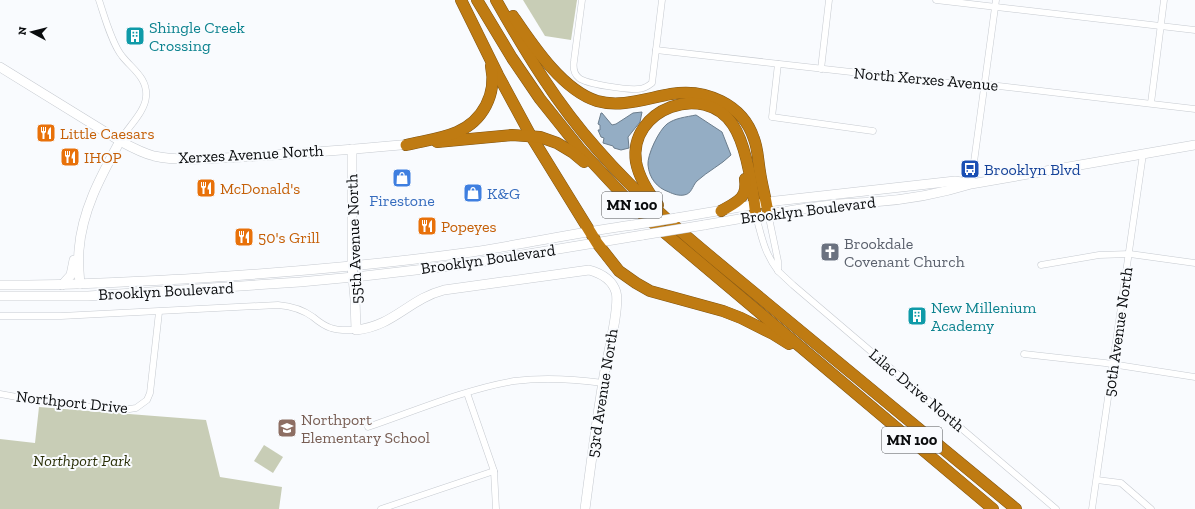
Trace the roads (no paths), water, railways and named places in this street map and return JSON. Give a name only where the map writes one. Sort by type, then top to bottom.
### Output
[{"type":"highway","points":[[461,0],[488,56],[531,136],[597,243],[619,271],[643,288],[659,294],[723,311],[741,318],[779,337],[830,372]]},
{"type":"highway","name":"MN 100","points":[[477,0],[512,58],[540,99],[580,149],[634,207],[993,509]]},
{"type":"highway","name":"MN 100","points":[[496,0],[531,60],[552,92],[596,148],[639,194],[693,241],[1016,509]]},
{"type":"highway","points":[[502,0],[546,61],[571,86],[590,98],[608,103],[619,103],[691,92],[712,97],[729,106],[740,115],[747,124],[754,138],[767,208]]},
{"type":"highway","points":[[406,145],[456,132],[476,119],[486,106],[491,93],[492,73],[488,56]]},
{"type":"highway","points":[[693,241],[659,206],[644,184],[636,162],[637,145],[640,135],[657,113],[674,106],[687,103],[709,106],[719,111],[730,120],[738,135],[746,159],[755,210]]},
{"type":"highway","points":[[438,142],[512,135],[548,139],[572,152],[634,207]]},
{"type":"highway","points":[[721,211],[738,200],[746,191],[738,135]]},
{"type":"main road","name":"Xerxes Avenue North","points":[[0,67],[120,141],[136,150],[153,156],[181,160],[278,155],[438,142]]},
{"type":"main road","points":[[42,296],[73,291],[80,284],[78,252],[88,205],[120,141]]},
{"type":"main road","name":"Brooklyn Boulevard","points":[[0,296],[88,296],[190,290],[300,282],[468,264],[704,225],[767,208],[873,202],[906,198],[955,189],[972,184],[1195,145]]},
{"type":"main road","name":"55th Avenue North","points":[[352,149],[352,266],[356,330]]},
{"type":"main road","name":"Brooklyn Boulevard","points":[[0,285],[62,285],[228,276],[352,266],[474,252],[590,231],[721,211],[755,210]]},
{"type":"main road","points":[[62,285],[71,275],[75,257],[78,252]]},
{"type":"main road","name":"53rd Avenue North","points":[[356,330],[383,323],[425,296],[434,292],[589,270],[599,273],[608,279],[616,292],[616,305],[585,509]]},
{"type":"street","points":[[99,0],[119,52],[138,73],[145,84],[146,97],[142,107],[120,141]]},
{"type":"street","points":[[582,0],[574,61],[574,70],[578,78],[590,84],[637,89],[646,88],[652,83],[662,0]]},
{"type":"street","points":[[821,69],[829,0]]},
{"type":"street","points":[[936,0],[996,3],[1195,30]]},
{"type":"street","points":[[1151,103],[1164,0]]},
{"type":"street","points":[[972,184],[996,3]]},
{"type":"street","name":"North Xerxes Avenue","points":[[656,50],[985,87],[990,84],[1195,109]]},
{"type":"street","points":[[778,64],[772,117],[873,131]]},
{"type":"street","name":"50th Avenue North","points":[[1092,509],[1130,254],[1143,154]]},
{"type":"street","points":[[767,208],[778,261],[778,271]]},
{"type":"street","name":"Lilac Drive North","points":[[755,210],[762,243],[770,260],[778,271],[1056,509]]},
{"type":"street","points":[[1041,265],[1099,255],[1130,254],[1195,263]]},
{"type":"street","points":[[0,316],[60,316],[159,312],[278,304],[296,308],[324,325],[337,330],[356,330]]},
{"type":"street","name":"Northport Drive","points":[[0,394],[44,402],[123,410],[136,408],[147,400],[150,393],[159,312]]},
{"type":"street","points":[[1024,354],[1105,363],[1195,377]]},
{"type":"street","points":[[368,427],[467,393],[515,381],[565,379],[603,383]]},
{"type":"street","points":[[467,393],[494,471],[496,509]]},
{"type":"street","points":[[381,509],[494,471]]},
{"type":"street","points":[[1097,480],[1121,483],[1151,509]]},
{"type":"street","points":[[402,502],[404,509]]},
{"type":"water","points":[[642,112],[640,122],[628,137],[629,148],[621,150],[603,143],[604,138],[601,137],[598,130],[600,130],[600,125],[598,124],[601,113],[612,125],[633,113]]},
{"type":"water","points":[[696,115],[722,132],[731,155],[697,181],[689,193],[676,195],[661,188],[654,182],[648,165],[649,155],[657,137],[667,124],[677,119]]},
{"type":"place","name":"Shingle Creek Crossing","points":[[135,36]]},
{"type":"place","name":"Little Caesars","points":[[46,133]]},
{"type":"place","name":"IHOP","points":[[70,157]]},
{"type":"place","name":"Brooklyn Blvd","points":[[970,169]]},
{"type":"place","name":"Firestone","points":[[402,178]]},
{"type":"place","name":"McDonald's","points":[[206,188]]},
{"type":"place","name":"K&G","points":[[473,193]]},
{"type":"place","name":"Popeyes","points":[[427,226]]},
{"type":"place","name":"50's Grill","points":[[244,237]]},
{"type":"place","name":"Brookdale Covenant Church","points":[[830,252]]},
{"type":"place","name":"New Millenium Academy","points":[[917,316]]},
{"type":"place","name":"Northport Elementary School","points":[[287,428]]},
{"type":"park label","name":"Northport Park","points":[[82,460]]}]
